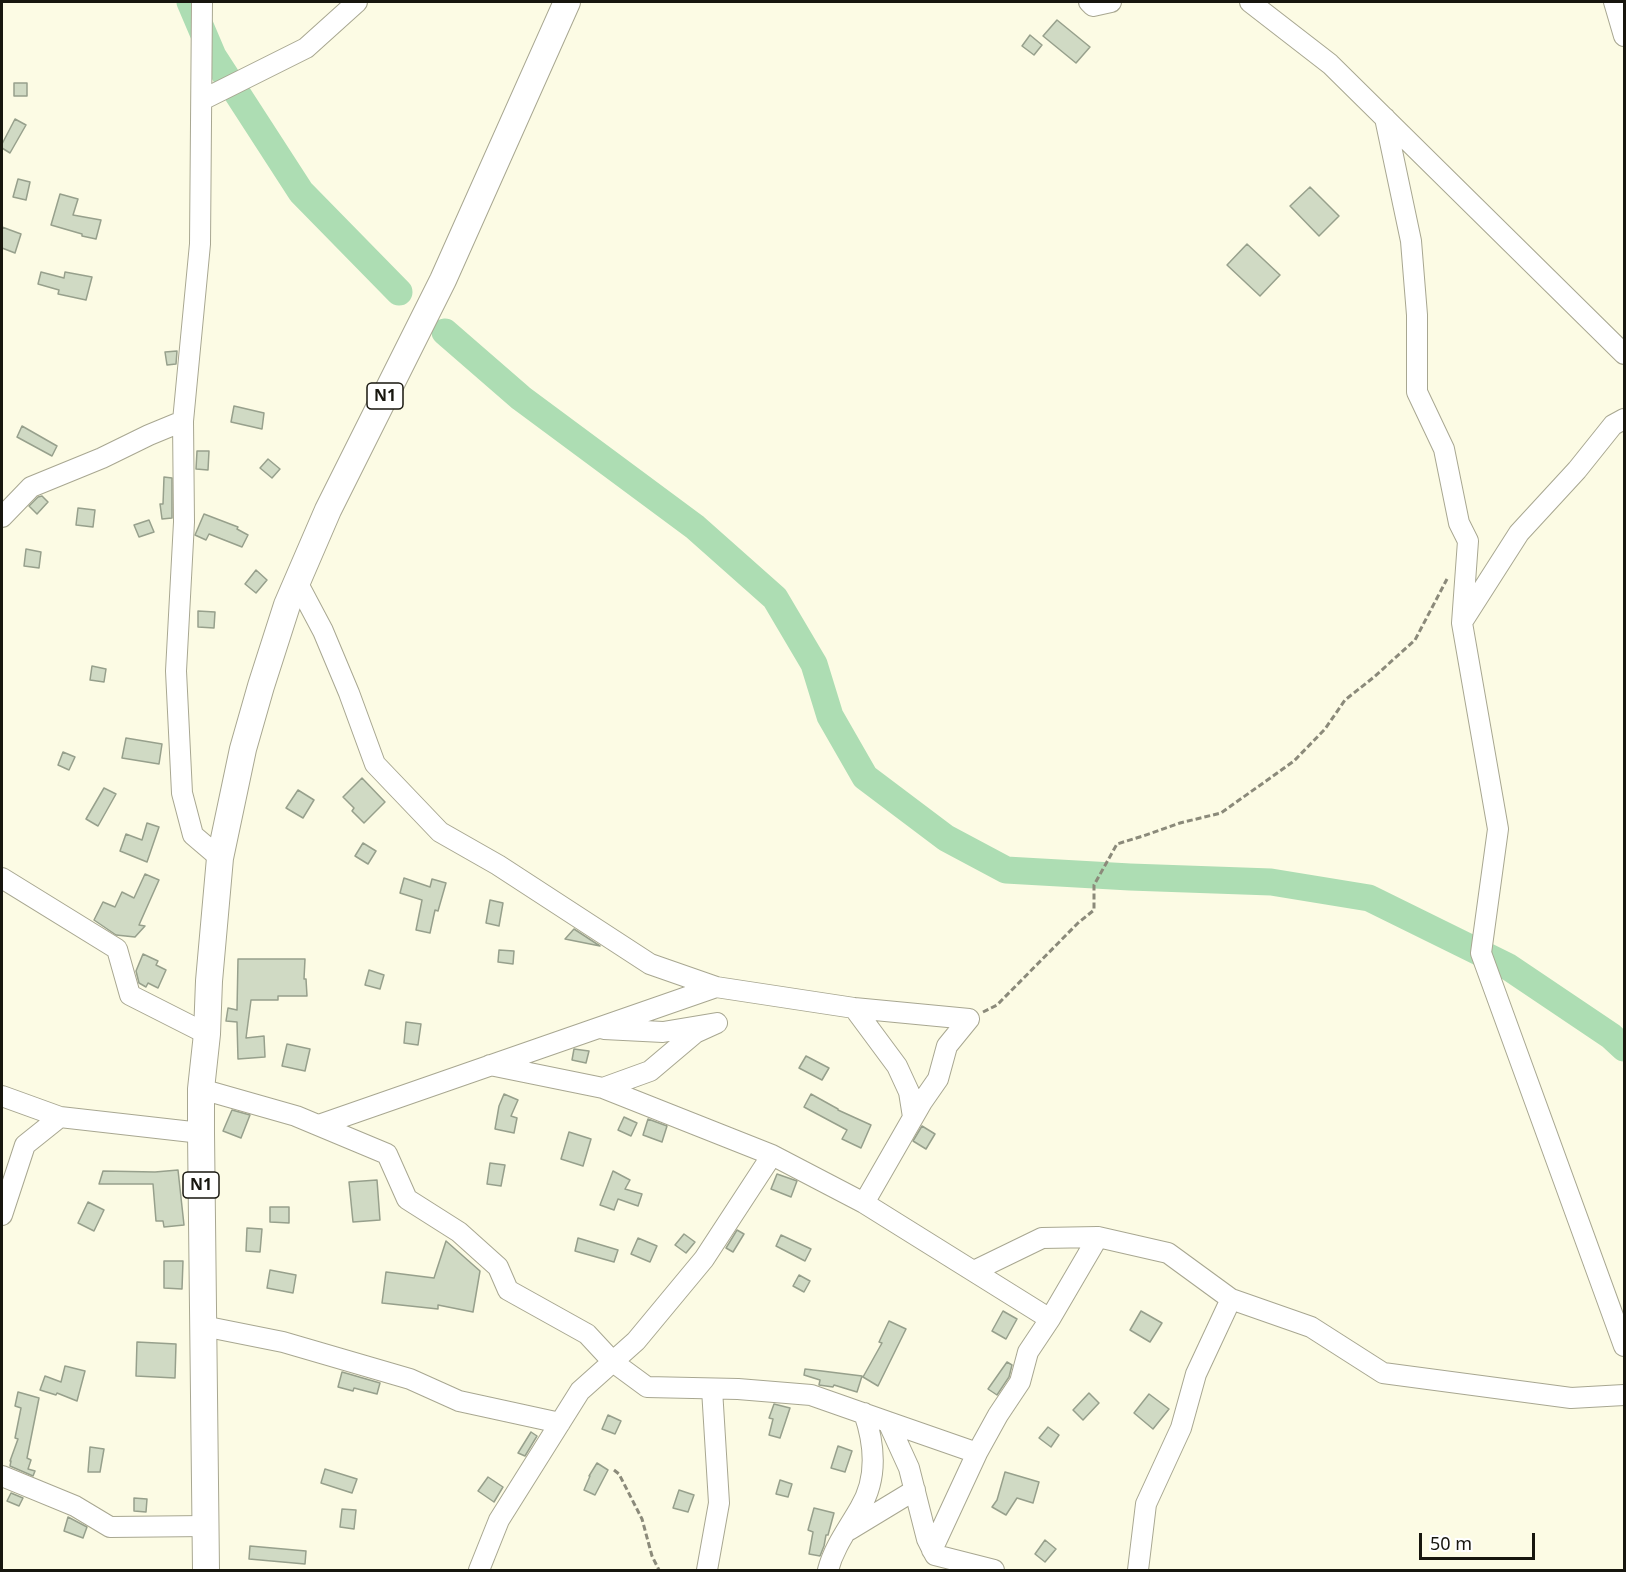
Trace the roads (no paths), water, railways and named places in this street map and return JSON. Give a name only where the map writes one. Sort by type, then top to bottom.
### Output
[{"type":"main road","name":"N1","points":[[206,1570],[201,1089],[220,858],[243,749],[287,605],[328,510],[443,280],[567,2]]},
{"type":"street","points":[[202,2],[200,244],[183,421],[184,522],[176,671],[182,794],[193,835],[220,858]]},
{"type":"street","points":[[202,100],[306,48],[357,2]]},
{"type":"street","points":[[1089,2],[1094,6],[1110,2]]},
{"type":"street","points":[[1250,2],[1330,64],[1624,354]]},
{"type":"street","points":[[1614,2],[1624,36]]},
{"type":"street","points":[[1385,118],[1411,241],[1417,315],[1417,392],[1444,449],[1459,523],[1468,541],[1462,623],[1498,829],[1481,953],[1624,1346]]},
{"type":"street","points":[[1462,623],[1519,533],[1577,470],[1613,425],[1624,418]]},
{"type":"street","points":[[2,518],[31,487],[183,421]]},
{"type":"street","points":[[297,582],[323,630],[375,764],[440,832],[498,865],[650,964],[716,987],[854,1008],[969,1019],[947,1046],[938,1079],[913,1117],[864,1203]]},
{"type":"street","points":[[2,878],[117,949],[130,995],[207,1034]]},
{"type":"street","points":[[319,1125],[716,987]]},
{"type":"street","points":[[854,1008],[897,1066],[909,1092],[913,1117]]},
{"type":"street","points":[[594,1029],[663,1032],[717,1023],[695,1033],[650,1071],[603,1088]]},
{"type":"street","points":[[490,1065],[603,1088],[772,1155],[864,1203],[1050,1319]]},
{"type":"street","points":[[201,1089],[296,1116],[387,1154],[407,1199],[459,1232],[483,1253],[498,1267],[508,1290],[586,1334],[613,1362],[647,1387],[811,1395],[977,1453]]},
{"type":"street","points":[[2,1096],[60,1117],[201,1133]]},
{"type":"street","points":[[2,1215],[25,1144],[60,1117]]},
{"type":"street","points":[[480,1570],[499,1520],[580,1391],[636,1341],[704,1259],[772,1155]]},
{"type":"street","points":[[974,1271],[1042,1238],[1098,1237],[1168,1252],[1231,1299],[1311,1327],[1383,1373],[1570,1398],[1624,1395]]},
{"type":"street","points":[[932,1550],[977,1453],[1020,1382],[1028,1352],[1098,1237]]},
{"type":"street","points":[[1138,1570],[1146,1504],[1182,1428],[1196,1374],[1231,1299]]},
{"type":"street","points":[[203,1326],[283,1342],[410,1379],[459,1401],[560,1422]]},
{"type":"street","points":[[707,1570],[719,1503],[712,1389]]},
{"type":"street","points":[[828,1570],[832,1556],[861,1505],[870,1482],[873,1457],[871,1433],[864,1413]]},
{"type":"street","points":[[888,1422],[909,1468],[927,1539],[935,1555],[994,1570]]},
{"type":"street","points":[[2,1476],[75,1506],[110,1527],[206,1526]]},
{"type":"street","points":[[844,1533],[915,1490]]},
{"type":"waterway","points":[[190,2],[213,56],[301,192],[399,292]]},
{"type":"waterway","points":[[445,332],[521,398],[695,527],[775,598],[814,664],[830,716],[865,777],[946,838],[1006,870],[1271,882],[1369,898],[1507,966],[1611,1036],[1624,1048]]}]
